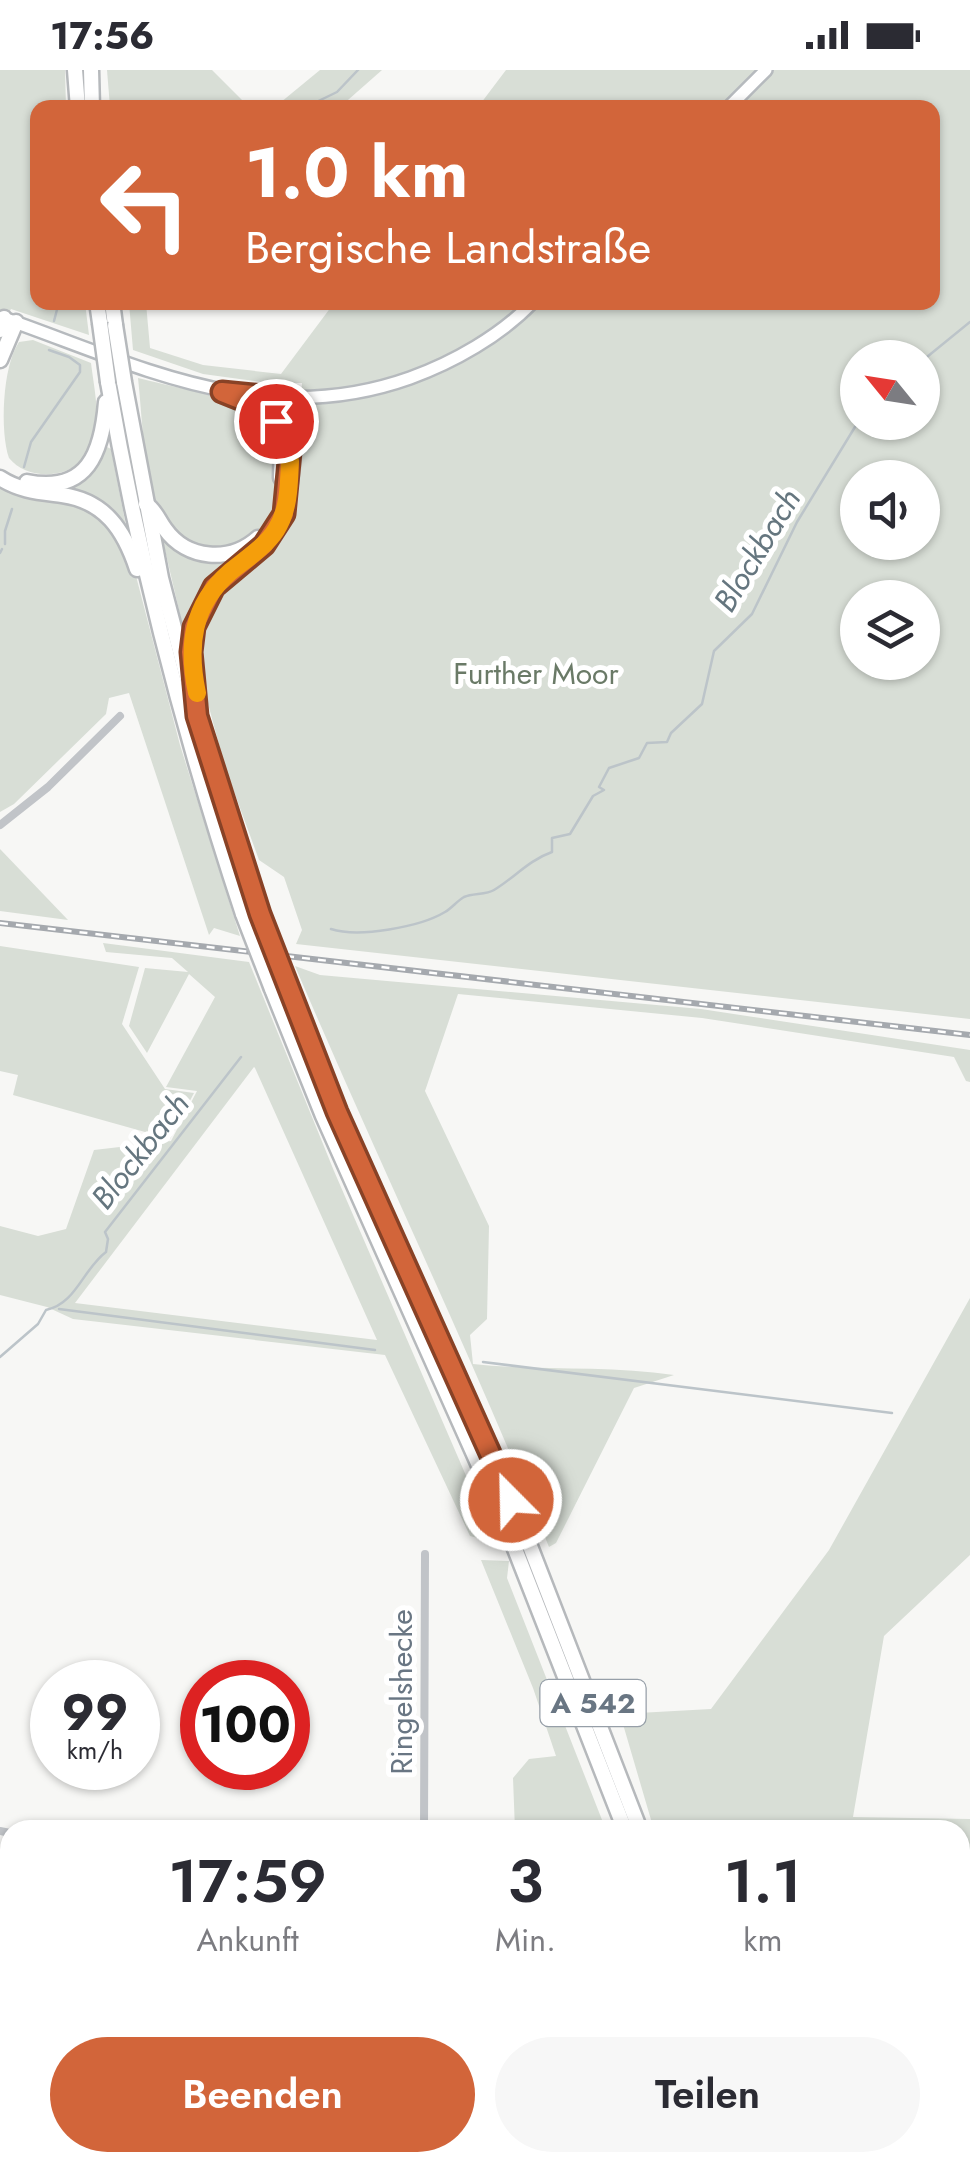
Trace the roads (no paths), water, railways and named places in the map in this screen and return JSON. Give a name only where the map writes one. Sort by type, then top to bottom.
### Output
[{"type":"highway","points":[[75,70],[77,100]]},
{"type":"highway","points":[[90,70],[92,100]]},
{"type":"highway","name":"A 542","points":[[101,310],[107,324],[116,382],[123,469],[162,646],[244,914],[323,1116],[506,1526],[536,1578],[636,1820]]},
{"type":"highway","name":"A 542","points":[[107,324],[110,310]]},
{"type":"highway","points":[[0,360],[5,322]]},
{"type":"highway","points":[[0,468],[19,480],[48,484],[74,477],[99,451],[116,382]]},
{"type":"highway","name":"A 542","points":[[116,382],[197,716],[260,914],[337,1112],[523,1528],[536,1578],[621,1820]]},
{"type":"highway","points":[[222,392],[272,414],[280,434]]},
{"type":"highway","points":[[145,503],[186,548],[214,556],[244,549],[267,529],[278,508],[280,434],[289,399]]},
{"type":"highway","points":[[197,716],[191,652],[194,627],[214,587],[264,545],[284,514],[289,399]]},
{"type":"highway","points":[[0,478],[18,488],[81,499],[108,515],[126,541],[162,646]]},
{"type":"main road","points":[[736,100],[766,70]]},
{"type":"main road","points":[[5,322],[222,392],[289,399],[362,391],[442,367],[523,310]]},
{"type":"street","points":[[0,825],[48,787],[120,716]]},
{"type":"street","name":"Ringelshecke","points":[[424,1820],[425,1554]]},
{"type":"waterway","points":[[320,100],[337,92],[358,70]]},
{"type":"waterway","points":[[54,321],[57,310]]},
{"type":"waterway","name":"Blockbach","points":[[940,346],[970,322]]},
{"type":"waterway","points":[[24,467],[31,442],[80,372],[80,365],[69,357],[49,350]]},
{"type":"waterway","name":"Blockbach","points":[[331,929],[373,932],[434,917],[464,897],[494,890],[552,852],[552,838],[570,834],[593,796],[604,790],[599,787],[609,768],[639,758],[647,743],[667,742],[671,733],[702,704],[714,651],[752,614],[797,522],[847,440]]},
{"type":"waterway","points":[[5,544],[12,509]]},
{"type":"waterway","points":[[0,553],[2,549]]},
{"type":"waterway","name":"Blockbach","points":[[0,1357],[38,1324],[46,1310],[65,1301],[106,1252],[105,1232],[241,1057]]},
{"type":"waterway","points":[[59,1309],[375,1350]]},
{"type":"waterway","points":[[483,1362],[892,1413]]},
{"type":"railway","points":[[0,923],[970,1035]]},
{"type":"park label","name":"Further Moor","points":[[536,674]]}]
